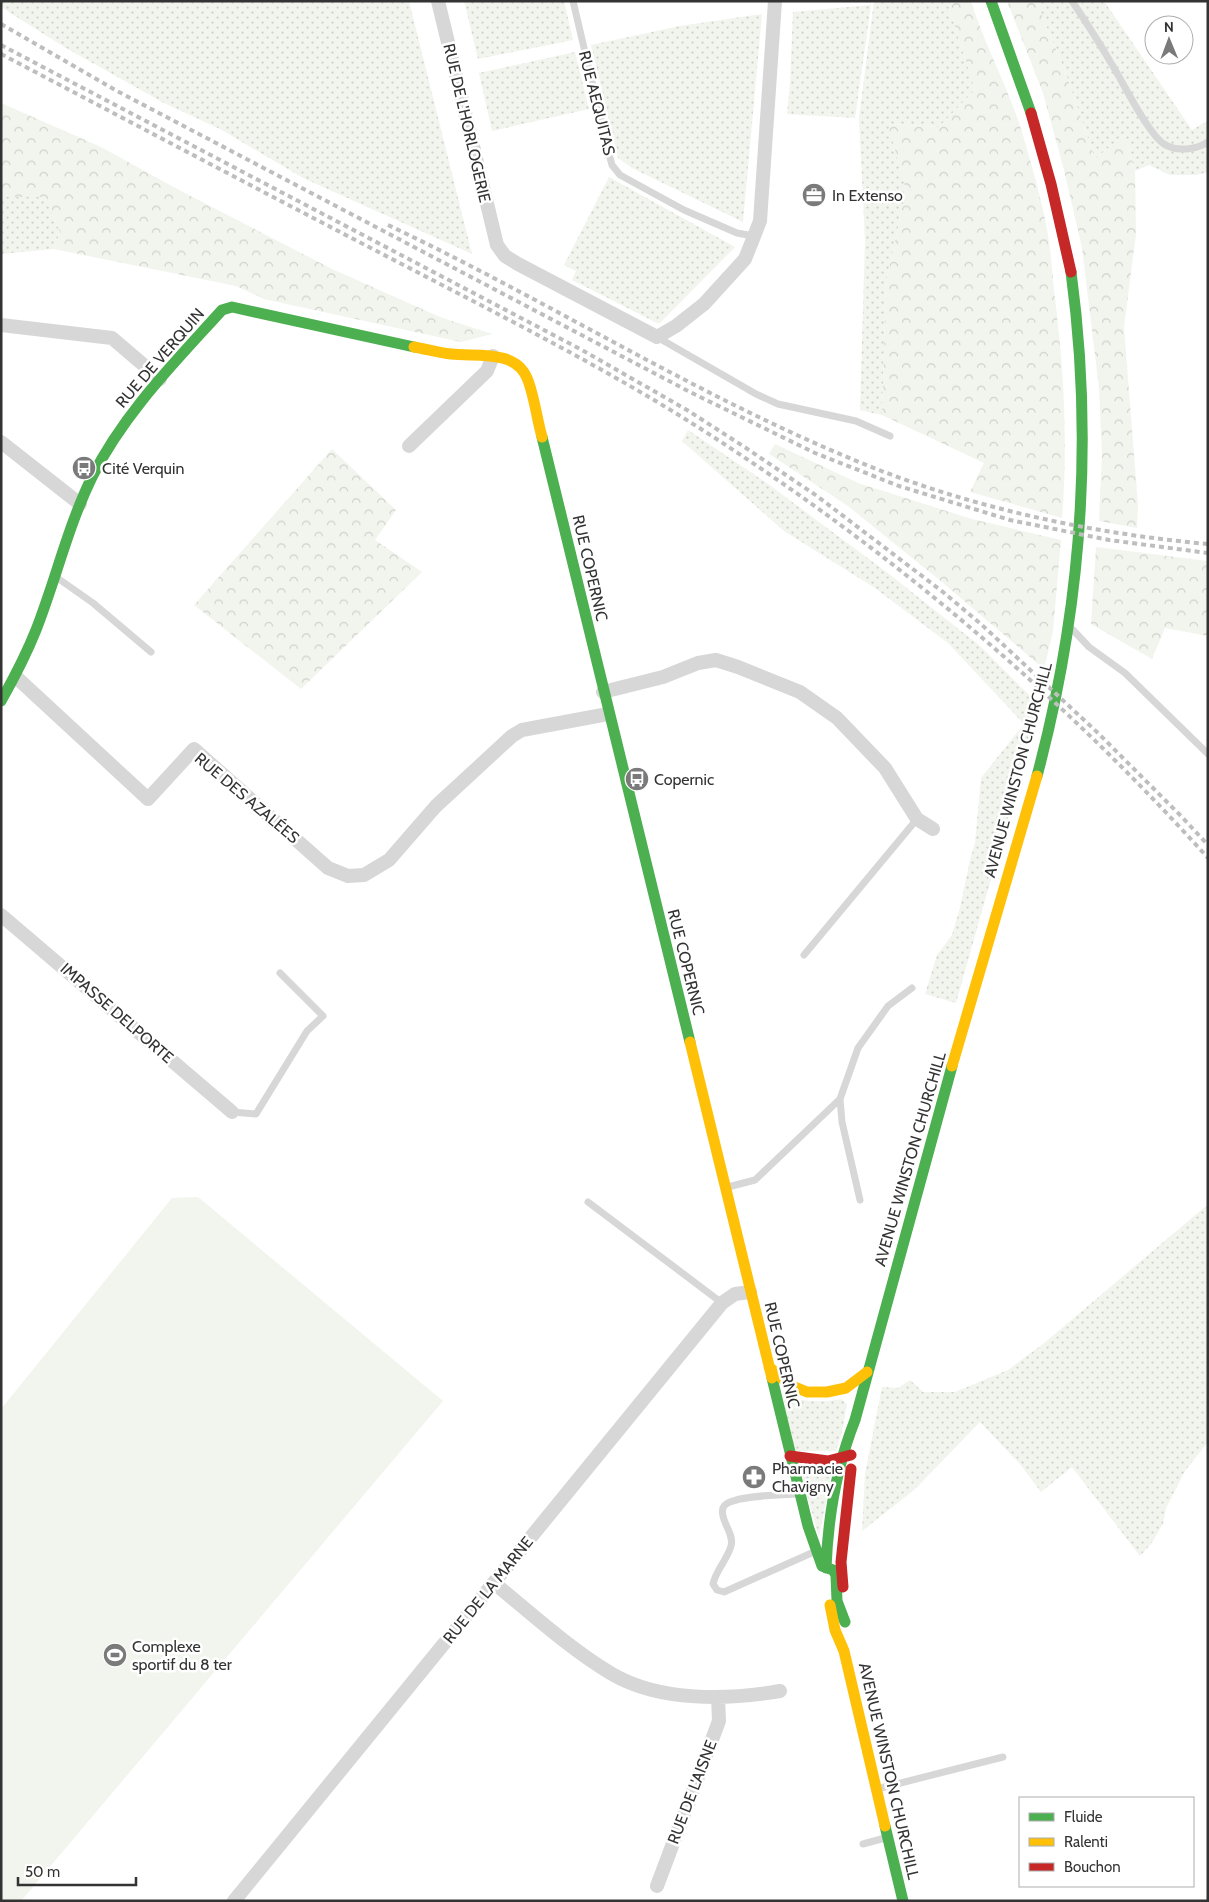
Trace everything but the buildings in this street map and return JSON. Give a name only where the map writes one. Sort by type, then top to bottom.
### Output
[{"type":"main road","name":"AVENUE WINSTON CHURCHILL","points":[[903,1901],[843,1649],[835,1630],[827,1586],[826,1568],[830,1519],[840,1460],[855,1420],[1052,718],[1063,668],[1069,626],[1081,502],[1079,356],[1066,250],[1045,156],[1024,89],[990,1]]},
{"type":"main road","name":"RUE DE VERQUIN","points":[[1,700],[16,677],[40,624],[80,504],[96,471],[119,431],[160,378],[222,310],[232,307],[448,354],[502,356],[516,362]]},
{"type":"main road","name":"RUE COPERNIC","points":[[516,362],[527,377],[808,1526],[822,1566],[833,1570],[836,1575],[837,1601],[845,1622]]},
{"type":"main road","points":[[769,1367],[790,1385],[808,1392],[826,1392],[846,1388],[867,1372]]},
{"type":"main road","name":"AVENUE WINSTON CHURCHILL","points":[[843,1649],[845,1622],[841,1562],[855,1420]]},
{"type":"main road","points":[[790,1456],[818,1461],[840,1460],[853,1454]]},
{"type":"street","name":"RUE DE L'HORLOGERIE","points":[[438,1],[497,246],[505,256],[518,264],[657,337]]},
{"type":"street","points":[[657,337],[676,326],[704,304],[745,259],[760,221],[775,1]]},
{"type":"street","points":[[1,325],[112,338],[160,378]]},
{"type":"street","points":[[409,446],[487,371],[493,356]]},
{"type":"street","points":[[1,442],[80,504]]},
{"type":"street","points":[[603,692],[663,678],[698,663],[716,660],[738,666],[800,692],[837,718],[885,768],[917,819],[933,829]]},
{"type":"street","name":"RUE DES AZALÉES","points":[[16,677],[26,684],[148,799],[194,749],[328,868],[348,876],[364,875],[389,860],[436,806],[512,736],[522,730],[608,714]]},
{"type":"street","name":"IMPASSE DELPORTE","points":[[1,915],[232,1112]]},
{"type":"street","name":"RUE DE LA MARNE","points":[[234,1901],[722,1304],[736,1294],[750,1292]]},
{"type":"street","points":[[494,1583],[565,1641],[613,1674],[644,1687],[669,1692],[718,1697],[750,1696],[780,1691]]},
{"type":"street","name":"RUE DE L'AISNE","points":[[657,1886],[719,1721],[718,1697]]},
{"type":"lane","name":"RUE AEQUITAS","points":[[573,1],[612,165],[620,175],[684,210],[737,233],[754,236]]},
{"type":"lane","points":[[1072,1],[1151,130],[1164,144],[1186,149],[1203,146],[1208,142]]},
{"type":"lane","points":[[657,337],[756,394],[778,404],[856,421],[890,436]]},
{"type":"lane","points":[[56,576],[93,603],[152,652]]},
{"type":"lane","points":[[1069,626],[1089,647],[1125,673],[1208,754]]},
{"type":"lane","points":[[804,955],[917,819]]},
{"type":"lane","points":[[232,1112],[256,1114],[307,1031],[323,1016],[280,973]]},
{"type":"lane","points":[[860,1200],[842,1122],[840,1099],[858,1048],[888,1006],[912,988]]},
{"type":"lane","points":[[725,1188],[755,1180],[840,1099]]},
{"type":"lane","points":[[588,1202],[722,1304]]},
{"type":"lane","points":[[800,1494],[738,1500],[726,1504],[722,1510],[731,1537],[731,1546],[714,1577],[713,1584],[717,1590],[724,1592],[816,1551]]},
{"type":"lane","points":[[876,1789],[1003,1757]]},
{"type":"lane","points":[[863,1844],[888,1837]]},
{"type":"green space","points":[[1,1],[409,1],[472,254],[303,178],[222,130],[162,102],[66,48],[1,7]]},
{"type":"green space","points":[[464,1],[564,1],[573,40],[478,59]]},
{"type":"green space","points":[[874,1],[947,1],[975,90],[939,127],[889,124],[906,190],[886,283],[882,415],[860,410],[865,240],[859,118]]},
{"type":"green space","points":[[947,1],[971,1],[1022,132],[1042,205],[1050,249],[1063,380],[1065,463],[1062,518],[970,492],[984,463],[882,415],[886,283],[906,190],[888,124],[939,127],[975,90]]},
{"type":"green space","points":[[1007,1],[1036,1],[1066,74],[1095,159],[1125,134],[1135,171],[1136,234],[1124,327],[1138,506],[1137,528],[1099,521],[1102,453],[1099,388],[1082,248],[1064,170],[1043,93]]},
{"type":"green space","points":[[1036,1],[1104,1],[1144,60],[1144,65],[1148,65],[1192,130],[1208,122],[1208,172],[1196,175],[1170,175],[1149,165],[1135,171],[1125,134],[1095,159],[1066,74]]},
{"type":"green space","points":[[871,5],[855,118],[787,114],[793,12]]},
{"type":"green space","points":[[762,14],[743,222],[632,168],[618,158],[591,45],[680,26]]},
{"type":"green space","points":[[575,52],[589,109],[492,131],[479,73]]},
{"type":"green space","points":[[1,103],[101,147],[179,190],[332,269],[440,317],[492,334],[461,342],[264,299],[236,286],[54,249],[60,232],[45,197],[1,197]]},
{"type":"green space","points":[[609,177],[735,247],[659,324],[572,280],[576,271],[564,265]]},
{"type":"green space","points":[[45,196],[60,232],[54,249],[1,254],[1,197]]},
{"type":"green space","points":[[688,430],[768,484],[889,574],[980,646],[1038,704],[956,1003],[925,994],[937,955],[952,935],[960,908],[975,843],[981,778],[1024,724],[948,643],[875,588],[784,531],[682,441]]},
{"type":"green space","points":[[775,444],[858,483],[972,519],[1061,540],[1053,631],[1044,669],[943,583],[848,506],[769,454]]},
{"type":"green space","points":[[332,449],[396,510],[375,540],[422,572],[301,689],[194,605]]},
{"type":"green space","points":[[1096,547],[1208,561],[1208,636],[1165,628],[1152,659],[1091,624]]},
{"type":"green space","name":"Complexe sportif du 8 ter","points":[[198,1197],[443,1401],[21,1901],[1,1901],[1,1409],[172,1198]]},
{"type":"green space","points":[[1206,1206],[1208,1208],[1208,1442],[1185,1471],[1166,1508],[1163,1524],[1151,1544],[1140,1556],[1072,1467],[1041,1492],[1020,1464],[980,1422],[914,1490],[862,1531],[865,1474],[882,1387],[898,1388],[910,1380],[923,1392],[955,1392],[1008,1370],[1043,1344]]},
{"type":"green space","points":[[783,1395],[812,1401],[842,1399],[847,1404],[842,1432],[836,1451],[792,1451]]},
{"type":"green space","points":[[798,1463],[833,1466],[819,1537]]},
{"type":"railway","points":[[1,24],[117,91],[690,392],[815,453],[899,486],[1010,520],[1109,540],[1208,553]]},
{"type":"railway","points":[[1,45],[582,350],[687,410],[746,448],[817,496],[943,592],[982,625],[1098,733],[1208,845]]},
{"type":"railway","points":[[1,54],[570,352],[718,440],[850,532],[914,581],[976,633],[1037,686],[1096,742],[1208,858]]},
{"type":"railway","points":[[388,225],[449,255],[692,384],[816,443],[879,470],[959,497],[1040,518],[1124,534],[1208,544]]},
{"type":"traffic: fast","points":[[991,1],[1031,113]]},
{"type":"traffic: fast","points":[[1037,776],[1064,652],[1079,526],[1082,463],[1082,399],[1071,272]]},
{"type":"traffic: fast","points":[[1,701],[32,639],[76,514],[92,477],[119,431],[151,389],[222,310],[232,307],[414,347]]},
{"type":"traffic: fast","points":[[542,437],[690,1042]]},
{"type":"traffic: fast","points":[[826,1568],[831,1511],[838,1474],[855,1420],[952,1066]]},
{"type":"traffic: fast","points":[[772,1378],[808,1526],[822,1566],[833,1570],[836,1575],[837,1601],[845,1622]]},
{"type":"traffic: fast","points":[[885,1826],[903,1901]]},
{"type":"traffic: slow","points":[[414,347],[446,353],[494,356],[514,362],[527,378],[542,437]]},
{"type":"traffic: slow","points":[[952,1066],[1037,776]]},
{"type":"traffic: slow","points":[[690,1042],[772,1378]]},
{"type":"traffic: slow","points":[[769,1367],[790,1385],[807,1392],[827,1392],[846,1388],[867,1372]]},
{"type":"traffic: slow","points":[[830,1605],[835,1630],[844,1651],[885,1826]]},
{"type":"traffic: jam","points":[[1031,113],[1051,184],[1071,272]]},
{"type":"traffic: jam","points":[[790,1456],[828,1461],[851,1455]]},
{"type":"traffic: jam","points":[[843,1587],[841,1562],[851,1469]]},
{"type":"place","name":"In Extenso","points":[[814,195]]},
{"type":"place","name":"Cité Verquin","points":[[84,468]]},
{"type":"place","name":"Copernic","points":[[637,779]]},
{"type":"place","name":"Pharmacie Chavigny","points":[[754,1477]]},
{"type":"place","name":"Complexe sportif du 8 ter","points":[[115,1655]]}]
